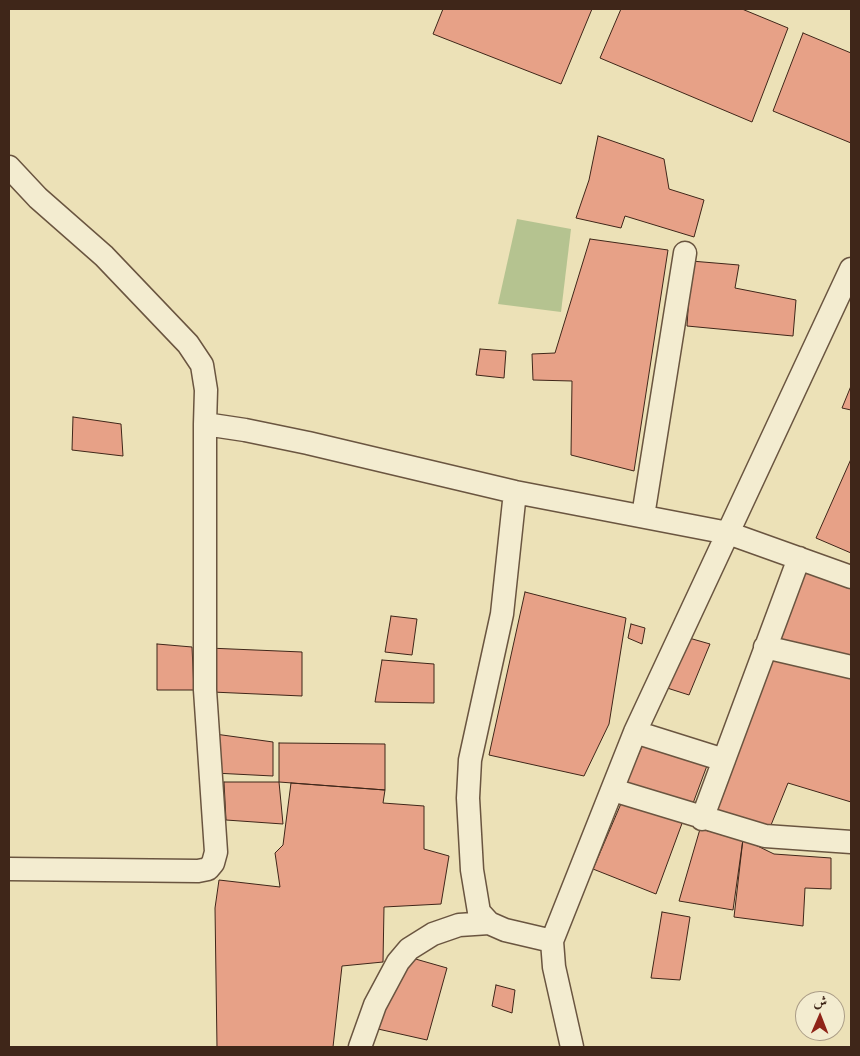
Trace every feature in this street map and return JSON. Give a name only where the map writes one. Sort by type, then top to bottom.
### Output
[{"type":"street","points":[[9,167],[38,198],[104,256],[188,344],[202,365],[206,390],[206,690],[216,852],[214,863],[208,870],[198,872],[9,869]]},
{"type":"street","points":[[643,516],[685,252]]},
{"type":"street","points":[[572,1047],[554,967],[552,941],[614,790],[635,732],[851,269]]},
{"type":"street","points":[[205,424],[308,443],[515,492],[728,533],[851,577]]},
{"type":"street","points":[[515,492],[502,614],[470,760],[468,798],[472,870],[479,912],[488,922],[505,930],[552,941]]},
{"type":"street","points":[[702,818],[799,558]]},
{"type":"street","points":[[765,647],[851,667]]},
{"type":"street","points":[[635,732],[724,760]]},
{"type":"street","points":[[614,790],[764,836],[851,842]]},
{"type":"street","points":[[360,1047],[375,1006],[398,962],[409,949],[433,934],[459,925],[488,922]]},
{"type":"green space","points":[[517,219],[571,229],[561,312],[498,304]]},
{"type":"building","points":[[443,9],[592,9],[561,84],[433,34]]},
{"type":"building","points":[[621,9],[742,9],[788,28],[752,122],[600,58]]},
{"type":"building","points":[[803,33],[851,53],[851,143],[773,111]]},
{"type":"building","points":[[598,136],[664,159],[669,189],[704,200],[694,237],[625,216],[621,228],[576,218],[589,180]]},
{"type":"building","points":[[590,239],[668,250],[634,471],[571,455],[572,381],[533,380],[532,354],[555,353]]},
{"type":"building","points":[[691,261],[739,265],[735,288],[796,300],[793,336],[687,326]]},
{"type":"building","points":[[480,349],[506,351],[504,378],[476,375]]},
{"type":"building","points":[[851,386],[851,410],[842,408]]},
{"type":"building","points":[[73,417],[121,424],[123,456],[72,450]]},
{"type":"building","points":[[851,459],[851,553],[816,538]]},
{"type":"building","points":[[803,567],[851,581],[851,662],[773,639]]},
{"type":"building","points":[[525,592],[626,618],[609,724],[584,776],[489,755]]},
{"type":"building","points":[[391,616],[417,619],[412,655],[385,652]]},
{"type":"building","points":[[631,624],[645,628],[642,644],[628,638]]},
{"type":"building","points":[[682,636],[710,644],[689,695],[664,687]]},
{"type":"building","points":[[157,644],[192,647],[194,690],[157,690]]},
{"type":"building","points":[[208,648],[302,652],[302,696],[212,692]]},
{"type":"building","points":[[382,660],[434,664],[434,703],[375,702]]},
{"type":"building","points":[[770,660],[851,675],[851,802],[788,783],[769,830],[712,814]]},
{"type":"building","points":[[215,734],[273,742],[273,776],[214,773]]},
{"type":"building","points":[[644,742],[708,763],[692,806],[626,783]]},
{"type":"building","points":[[279,743],[385,744],[385,790],[279,782]]},
{"type":"building","points":[[224,782],[279,782],[283,824],[226,820]]},
{"type":"building","points":[[291,783],[385,790],[383,803],[424,806],[424,849],[449,856],[441,904],[384,907],[383,962],[342,966],[333,1047],[217,1047],[215,908],[219,880],[280,887],[275,853],[283,845]]},
{"type":"building","points":[[623,799],[684,818],[656,894],[593,869]]},
{"type":"building","points":[[700,829],[743,839],[733,910],[679,901]]},
{"type":"building","points":[[743,839],[774,854],[831,858],[831,889],[805,888],[803,926],[734,917]]},
{"type":"building","points":[[662,912],[690,917],[680,980],[651,978]]},
{"type":"building","points":[[405,956],[447,968],[427,1040],[378,1029]]},
{"type":"building","points":[[496,985],[515,990],[512,1013],[492,1006]]}]
